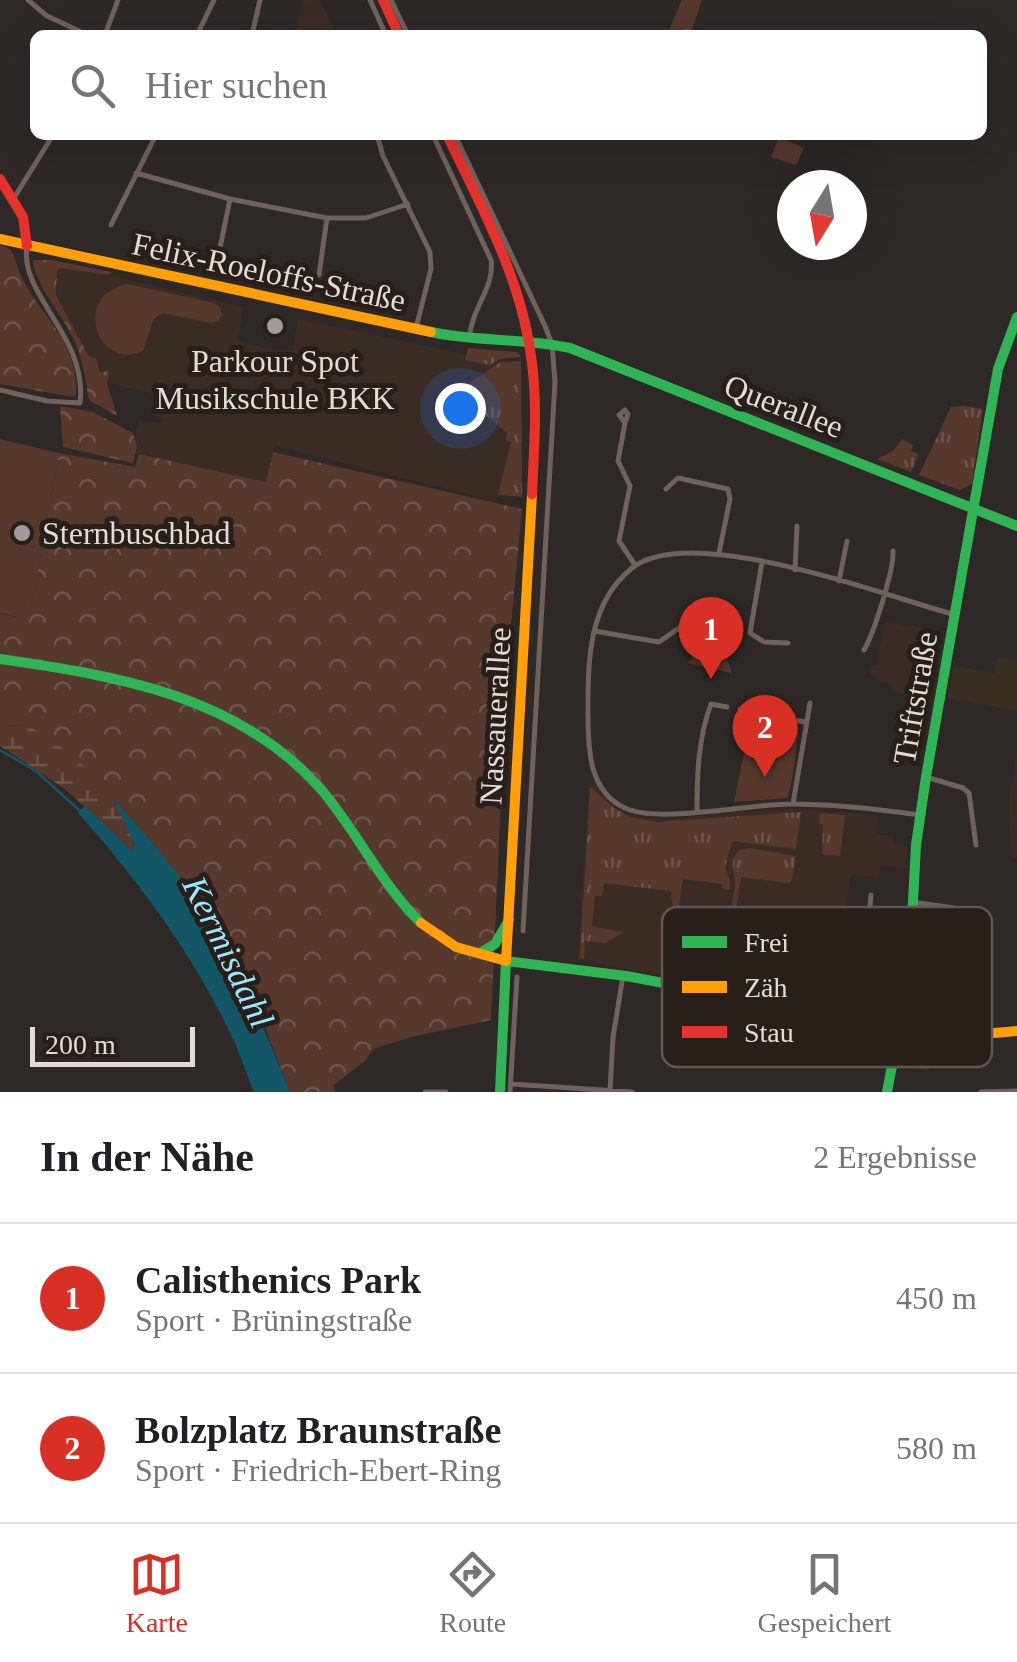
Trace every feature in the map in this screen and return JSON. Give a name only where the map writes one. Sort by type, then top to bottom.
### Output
[{"type":"street","points":[[28,0],[47,16],[77,30]]},
{"type":"street","points":[[107,30],[118,0]]},
{"type":"street","points":[[199,30],[214,0]]},
{"type":"street","points":[[253,30],[260,0]]},
{"type":"street","points":[[370,0],[384,30]]},
{"type":"street","points":[[383,0],[397,30]]},
{"type":"street","points":[[391,0],[406,30]]},
{"type":"street","points":[[14,198],[50,140]]},
{"type":"street","points":[[112,224],[153,140]]},
{"type":"street","points":[[378,140],[430,260],[416,330]]},
{"type":"street","points":[[435,140],[491,260],[492,278],[477,305],[470,340]]},
{"type":"street","name":"Nassauerallee","points":[[449,140],[506,268],[530,342],[531,359],[535,434],[500,1092]]},
{"type":"street","points":[[457,140],[555,344]]},
{"type":"street","points":[[136,173],[230,199],[327,218],[366,218],[408,204]]},
{"type":"street","points":[[0,178],[25,222],[26,264],[31,279],[76,354],[82,386],[80,403],[47,401],[0,390]]},
{"type":"street","points":[[219,253],[230,199]]},
{"type":"street","points":[[319,275],[327,218]]},
{"type":"street","name":"Felix-Roeloffs-Straße","points":[[0,239],[416,330],[470,340],[530,342]]},
{"type":"street","name":"Triftstraße","points":[[912,907],[926,777],[998,368],[1017,317]]},
{"type":"street","name":"Querallee","points":[[530,342],[555,344],[1017,526]]},
{"type":"street","name":"Nassauerallee","points":[[523,931],[555,344]]},
{"type":"street","points":[[625,423],[618,460],[630,486],[619,541],[635,565]]},
{"type":"street","points":[[666,489],[678,478],[728,489],[730,499],[719,553]]},
{"type":"street","points":[[794,570],[796,526]]},
{"type":"street","points":[[839,582],[847,541]]},
{"type":"street","points":[[864,650],[872,635],[893,551]]},
{"type":"street","points":[[920,815],[793,804],[640,814],[623,808],[603,790],[589,752],[587,693],[594,632],[613,590],[635,565],[670,554],[719,553],[762,562],[956,615]]},
{"type":"street","points":[[762,562],[750,633],[764,642],[788,643]]},
{"type":"street","points":[[594,632],[659,642],[692,619],[696,603]]},
{"type":"street","points":[[0,660],[146,682],[208,704],[251,728],[289,757],[321,790],[399,904],[442,940],[506,962],[662,983]]},
{"type":"street","points":[[793,804],[810,703]]},
{"type":"street","points":[[697,811],[702,736],[711,704],[726,707]]},
{"type":"street","points":[[740,709],[806,723]]},
{"type":"street","points":[[926,777],[969,793],[976,846]]},
{"type":"street","points":[[871,907],[872,895]]},
{"type":"street","points":[[912,902],[947,907]]},
{"type":"street","points":[[479,953],[495,944],[509,920]]},
{"type":"street","points":[[606,1091],[623,976]]},
{"type":"street","points":[[517,978],[510,1088],[632,1092]]},
{"type":"street","points":[[992,1033],[1017,1031]]},
{"type":"street","name":"Triftstraße","points":[[887,1092],[892,1067]]},
{"type":"street","points":[[425,1092],[446,1092]]},
{"type":"street","points":[[982,1092],[1017,1092]]},
{"type":"shaded area","points":[[302,0],[319,0],[334,30],[296,30]]},
{"type":"shaded area","points":[[60,268],[109,275],[244,307],[238,340],[268,349],[292,351],[298,319],[519,365],[511,442],[496,501],[275,446],[267,482],[132,452],[139,421],[161,423],[162,418],[153,415],[157,395],[107,383],[96,358],[88,358],[57,295],[56,271]]},
{"type":"shaded area","points":[[885,621],[943,633],[937,661],[914,657],[906,694],[891,691],[892,684],[878,681],[869,673],[871,666],[876,666]]},
{"type":"shaded area","points":[[997,657],[1017,660],[1017,711],[948,698],[953,666],[994,673]]},
{"type":"shaded area","points":[[1017,750],[1017,858],[1012,858],[1008,807]]},
{"type":"shaded area","points":[[589,786],[595,786],[617,809],[642,818],[800,809],[877,815],[876,834],[893,836],[893,844],[907,846],[906,868],[881,866],[879,878],[851,874],[846,907],[662,907],[662,976],[577,960]]},
{"type":"green space","points":[[682,0],[702,0],[692,30],[669,30]]},
{"type":"green space","points":[[778,140],[804,148],[796,165],[771,157]]},
{"type":"green space","points":[[0,245],[12,253],[27,287],[66,347],[76,380],[73,397],[0,384]]},
{"type":"green space","points":[[33,260],[111,272],[109,275],[60,268],[56,295],[89,357],[96,358],[100,372],[109,371],[107,383],[117,416],[89,400],[76,346],[38,279]]},
{"type":"green space","points":[[128,284],[214,303],[222,315],[211,323],[162,313],[153,320],[143,351],[127,355],[114,351],[103,342],[95,315],[110,291]]},
{"type":"green space","points":[[468,348],[517,352],[521,357],[500,359],[490,365],[465,360]]},
{"type":"green space","points":[[521,361],[522,497],[498,495],[511,442],[506,440],[507,433],[471,403],[458,401],[460,389],[501,362]]},
{"type":"green space","points":[[60,406],[93,412],[133,433],[137,446],[133,463],[63,447]]},
{"type":"green space","points":[[951,407],[983,409],[972,484],[960,490],[919,475]]},
{"type":"green space","name":"Sternbuschbad","points":[[0,439],[59,453],[29,620],[0,613]]},
{"type":"green space","points":[[902,439],[913,445],[911,451],[919,454],[911,472],[877,459],[893,451]]},
{"type":"green space","points":[[273,452],[522,509],[507,666],[491,1020],[373,1049],[366,1060],[333,1086],[335,1092],[290,1092],[262,1020],[225,946],[155,846],[100,783],[27,725],[0,726],[0,614],[29,619],[59,453],[135,467],[139,454],[266,482]]},
{"type":"green space","points":[[708,645],[723,648],[732,673],[688,663]]},
{"type":"green space","points":[[751,718],[799,727],[787,798],[734,802]]},
{"type":"green space","points":[[27,725],[97,778],[116,803],[129,830],[135,847],[132,851],[65,789],[0,746],[0,726]]},
{"type":"green space","points":[[590,787],[630,817],[657,822],[801,812],[796,849],[732,841],[725,868],[730,890],[723,889],[722,884],[683,879],[679,906],[672,905],[671,891],[604,883],[602,896],[595,896],[592,926],[624,932],[606,943],[585,941],[584,959],[580,958]]},
{"type":"green space","points":[[820,813],[845,815],[840,856],[822,854]]},
{"type":"green space","points":[[749,848],[796,856],[792,880],[789,883],[741,877],[734,907],[733,861],[739,850]]},
{"type":"water","name":"Kermisdahl","points":[[113,798],[173,868],[213,926],[251,999],[290,1092],[254,1092],[216,1005],[181,947],[142,891],[78,813],[85,806],[132,851],[135,845]]},
{"type":"waterway","points":[[0,750],[36,771],[80,811]]},
{"type":"traffic: fast","points":[[913,907],[916,845],[926,777],[998,369],[1017,317]]},
{"type":"traffic: fast","points":[[431,332],[570,348],[1017,526]]},
{"type":"traffic: fast","points":[[0,659],[88,673],[173,695],[251,731],[287,756],[320,788],[393,891],[421,923]]},
{"type":"traffic: fast","points":[[480,953],[495,944],[509,920]]},
{"type":"traffic: fast","points":[[500,1092],[506,961],[662,983]]},
{"type":"traffic: fast","points":[[887,1092],[892,1067]]},
{"type":"traffic: slow","points":[[0,239],[431,332]]},
{"type":"traffic: slow","points":[[421,923],[456,947],[506,961],[532,494]]},
{"type":"traffic: slow","points":[[992,1033],[1017,1031]]},
{"type":"traffic: jam","points":[[383,0],[397,30]]},
{"type":"traffic: jam","points":[[449,140],[498,243],[526,327],[534,391],[532,494]]},
{"type":"traffic: jam","points":[[0,179],[23,217],[27,246]]},
{"type":"place","name":"Parkour Spot Musikschule BKK","points":[[275,326]]},
{"type":"place","name":"Sternbuschbad","points":[[22,533]]},
{"type":"place","name":"Calisthenics Park","points":[[711,679]]},
{"type":"place","name":"Bolzplatz Braunstraße","points":[[765,777]]}]
